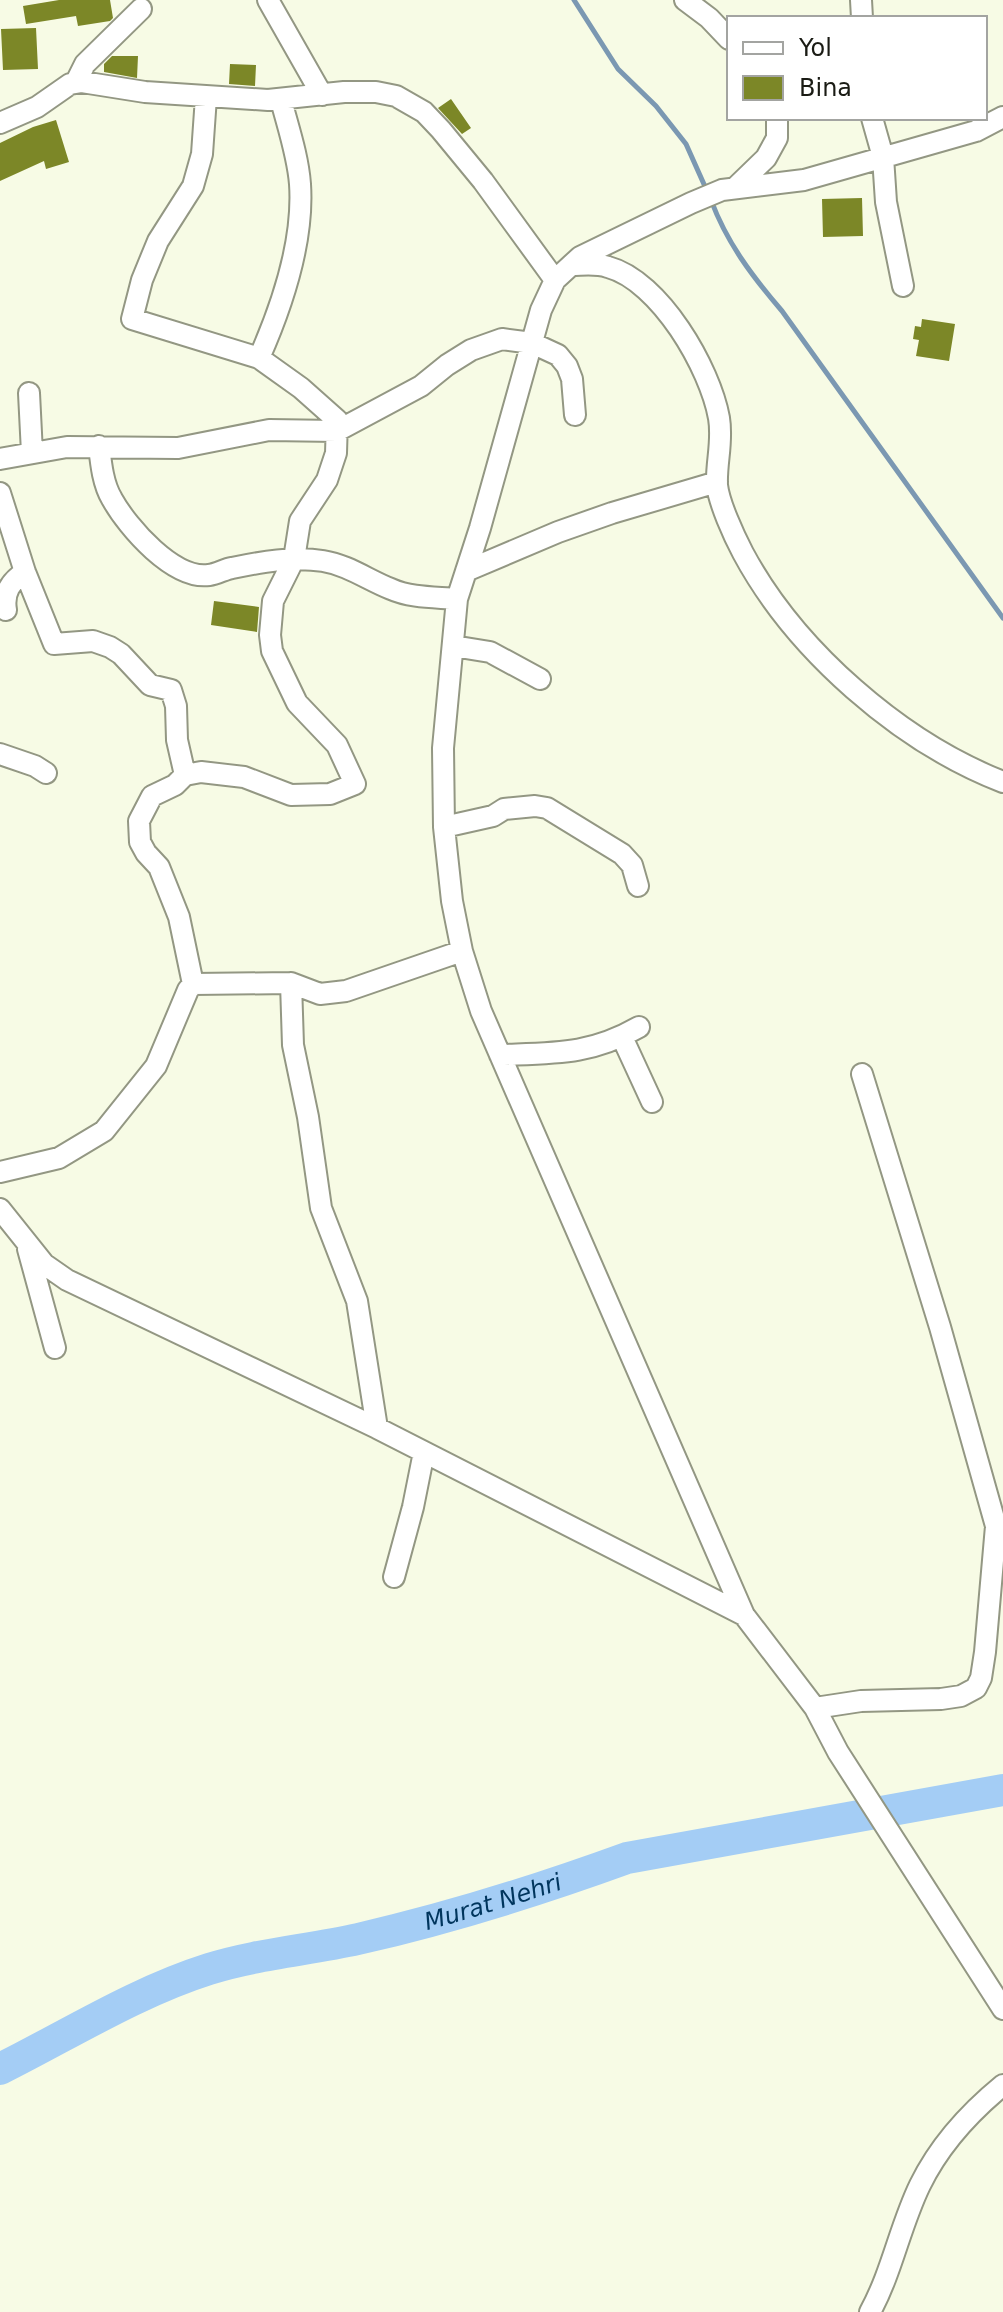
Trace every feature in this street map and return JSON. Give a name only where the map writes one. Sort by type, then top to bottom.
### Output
[{"type":"street","points":[[268,0],[322,95]]},
{"type":"street","points":[[685,0],[727,37]]},
{"type":"street","points":[[0,123],[37,107],[76,82],[85,64],[141,9]]},
{"type":"street","points":[[76,82],[206,97],[281,100],[376,92],[396,96],[424,112],[483,181],[555,280]]},
{"type":"street","points":[[193,984],[179,917],[159,867],[140,842],[139,821],[152,796],[175,785],[185,775],[201,772],[244,777],[291,795],[330,794],[355,784],[337,745],[297,703],[272,651],[270,620],[273,601],[294,559],[300,521],[327,480],[336,453],[337,420],[259,358],[132,319],[142,280],[158,241],[193,186],[202,154],[206,97]]},
{"type":"street","points":[[259,358],[272,328],[295,248],[300,200],[300,180],[281,100]]},
{"type":"street","points":[[1003,117],[976,131],[804,180],[728,189],[691,203],[580,257],[555,280],[541,310],[457,599],[443,748],[444,827],[452,901],[462,951],[481,1011],[744,1615],[815,1708],[838,1752],[1003,2009]]},
{"type":"street","points":[[728,189],[766,158],[777,138],[777,120]]},
{"type":"street","points":[[873,120],[883,157],[886,202],[903,286]]},
{"type":"street","points":[[572,265],[606,266],[625,274],[645,289],[669,315],[701,364],[714,398],[722,445],[717,482],[719,494],[742,551],[771,599],[811,647],[889,717],[937,749],[1003,782]]},
{"type":"street","points":[[0,459],[67,447],[178,448],[269,430],[337,431],[393,403],[471,350],[502,339],[532,343],[558,355],[572,379],[575,415]]},
{"type":"street","points":[[29,393],[32,453]]},
{"type":"street","points":[[99,446],[102,473],[111,499],[134,529],[174,566],[191,574],[210,575],[234,567],[294,559],[341,565],[393,590],[412,595],[457,599]]},
{"type":"street","points":[[466,571],[572,527],[717,482]]},
{"type":"street","points":[[0,493],[25,572],[54,644],[93,641],[110,647],[121,654],[150,685],[171,690],[185,775]]},
{"type":"street","points":[[6,610],[6,592],[25,572]]},
{"type":"street","points":[[453,646],[490,652],[540,679]]},
{"type":"street","points":[[0,754],[46,773]]},
{"type":"street","points":[[444,827],[493,816],[517,806],[547,808],[622,854],[632,865],[638,886]]},
{"type":"street","points":[[0,1172],[59,1158],[104,1131],[156,1066],[193,984],[291,983],[320,994],[346,991],[462,951]]},
{"type":"street","points":[[291,983],[293,1045],[308,1117],[321,1208],[357,1301],[377,1428]]},
{"type":"street","points":[[500,1055],[595,1048],[631,1032],[652,1102]]},
{"type":"street","points":[[815,1708],[861,1701],[941,1699],[961,1696],[976,1688],[981,1678],[985,1652],[996,1526],[940,1327],[862,1074]]},
{"type":"street","points":[[0,1209],[44,1264],[67,1280],[377,1428],[744,1615]]},
{"type":"street","points":[[27,1245],[55,1348]]},
{"type":"street","points":[[394,1577],[424,1452]]},
{"type":"street","points":[[870,2312],[920,2185],[934,2162],[983,2102],[1003,2085]]},
{"type":"building","points":[[59,0],[110,0],[113,18],[78,26],[76,16],[26,24],[23,6]]},
{"type":"building","points":[[36,28],[38,69],[3,70],[1,29]]},
{"type":"building","points":[[112,56],[138,56],[137,78],[104,72],[104,64]]},
{"type":"building","points":[[230,64],[256,65],[255,86],[229,84]]},
{"type":"building","points":[[451,99],[471,128],[462,134],[438,108]]},
{"type":"building","points":[[56,120],[69,162],[46,169],[44,161],[0,181],[0,143]]},
{"type":"building","points":[[862,198],[863,236],[823,237],[822,199]]},
{"type":"building","points":[[922,319],[955,324],[949,361],[916,356],[919,340],[913,339],[915,326],[921,327]]},
{"type":"building","points":[[214,601],[259,607],[257,632],[211,625]]},
{"type":"waterway","points":[[574,0],[618,69],[656,106],[686,144],[707,191]]},
{"type":"waterway","points":[[711,200],[741,258],[1003,618]]},
{"type":"waterway","name":"Murat Nehri","points":[[0,2069],[155,1990],[209,1969],[426,1922],[627,1858],[1003,1790]]}]
